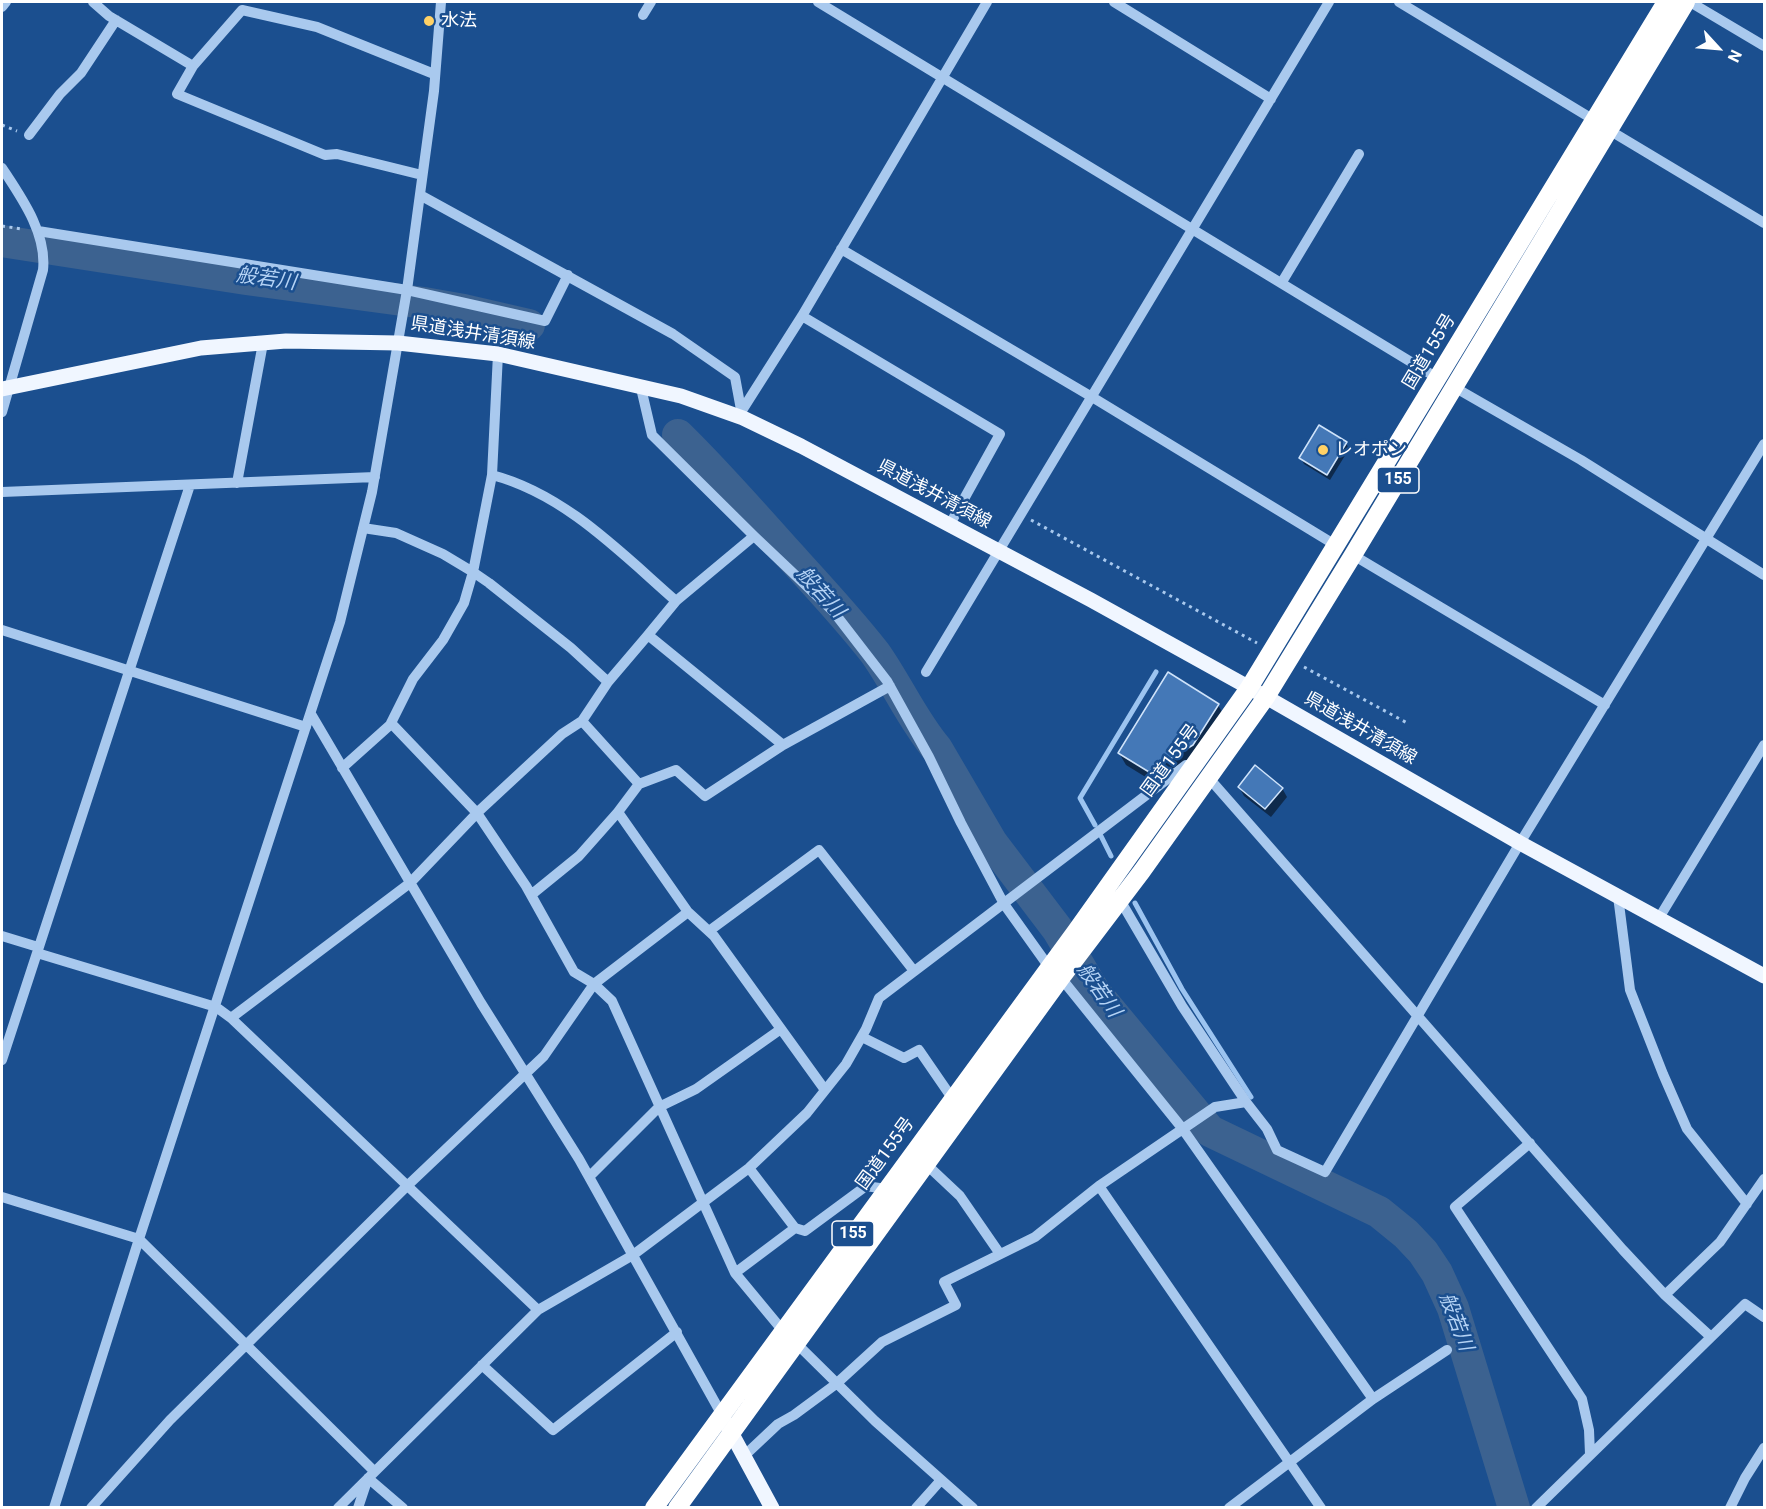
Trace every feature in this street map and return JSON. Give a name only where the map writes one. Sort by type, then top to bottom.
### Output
[{"type":"highway","name":"国道155号","points":[[1082,937],[1120,900],[1208,777],[1602,125],[1666,2]]},
{"type":"highway","name":"国道155号","points":[[1602,125],[1688,2]]},
{"type":"highway","name":"国道155号","points":[[654,1508],[952,1098],[1082,937],[1193,765],[1257,693]]},
{"type":"highway","name":"国道155号","points":[[677,1508],[927,1165],[1057,970]]},
{"type":"main road","name":"県道浅井清須線","points":[[6,389],[201,348],[286,341],[398,343],[498,354],[681,396],[742,415],[1091,600],[1520,843],[1764,976]]},
{"type":"main road","points":[[722,1415],[772,1508]]},
{"type":"street","points":[[2,8],[6,2]]},
{"type":"street","points":[[93,2],[116,20],[193,66]]},
{"type":"street","points":[[54,1508],[340,622],[375,477],[407,290],[434,91],[441,2]]},
{"type":"street","points":[[643,15],[651,2]]},
{"type":"street","points":[[819,2],[1446,383],[1581,460],[1764,575]]},
{"type":"street","points":[[742,415],[987,2]]},
{"type":"street","points":[[1114,2],[1271,99]]},
{"type":"street","points":[[926,672],[1329,2]]},
{"type":"street","points":[[1399,2],[1764,223]]},
{"type":"street","points":[[1688,2],[1764,46]]},
{"type":"street","points":[[422,175],[337,154],[325,155],[177,94],[193,66],[242,10],[317,27],[434,74]]},
{"type":"street","points":[[29,135],[60,94],[81,74],[116,20]]},
{"type":"street","points":[[1282,282],[1359,154]]},
{"type":"street","points":[[2,168],[38,232],[44,260],[44,270],[6,389],[2,412]]},
{"type":"street","points":[[420,195],[672,334],[735,376],[742,415]]},
{"type":"street","points":[[38,232],[407,290],[544,321],[568,275]]},
{"type":"street","points":[[841,249],[1605,705]]},
{"type":"street","points":[[802,316],[1000,434],[949,526]]},
{"type":"street","points":[[237,483],[262,342]]},
{"type":"street","points":[[342,768],[391,723],[413,679],[443,640],[464,603],[473,572],[492,475],[498,354]]},
{"type":"street","points":[[641,387],[652,435],[754,536],[834,610],[860,642],[890,686],[929,756],[961,823],[1007,902],[1057,970],[1185,1126],[1373,1399]]},
{"type":"street","points":[[1120,900],[1182,1006],[1266,1129],[1276,1150],[1325,1172],[1520,843],[1764,444]]},
{"type":"street","points":[[492,475],[516,481],[553,500],[602,537],[676,601]]},
{"type":"street","points":[[2,492],[375,477]]},
{"type":"street","points":[[2,1060],[190,485]]},
{"type":"street","points":[[363,528],[396,533],[442,554],[473,572],[553,633],[608,682]]},
{"type":"street","points":[[231,1018],[410,883],[477,813],[562,734],[582,721],[608,682],[676,601],[754,536]]},
{"type":"street","points":[[2,630],[306,727]]},
{"type":"street","points":[[648,635],[783,745]]},
{"type":"street","points":[[531,895],[579,856],[618,813],[639,784],[676,770],[705,796],[783,745],[890,686]]},
{"type":"street","points":[[311,714],[410,883],[589,1177],[722,1415]]},
{"type":"street","points":[[582,721],[639,784]]},
{"type":"street","points":[[391,723],[477,813],[531,895],[574,972],[594,984],[612,1001],[735,1273],[783,1331]]},
{"type":"street","points":[[1659,918],[1764,746]]},
{"type":"street","points":[[338,1508],[538,1310],[633,1255],[749,1168],[807,1113],[846,1064],[862,1037],[879,998],[1007,902],[1109,821],[1186,765],[1193,765]]},
{"type":"street","points":[[1208,777],[1623,1250],[1665,1295],[1711,1337]]},
{"type":"street","points":[[618,813],[688,912],[709,931],[825,1090]]},
{"type":"street","points":[[709,931],[819,850],[914,971]]},
{"type":"street","points":[[1618,896],[1630,990],[1663,1074],[1687,1129],[1747,1204]]},
{"type":"street","points":[[91,1508],[170,1419],[407,1186],[526,1075],[544,1056],[594,984],[688,912]]},
{"type":"street","points":[[2,936],[38,950],[216,1007],[231,1018],[538,1310]]},
{"type":"street","points":[[589,1177],[658,1107],[696,1089],[781,1029]]},
{"type":"street","points":[[862,1037],[904,1058],[919,1050],[952,1098]]},
{"type":"street","points":[[744,1456],[778,1424],[836,1384],[882,1342],[956,1305],[944,1282],[1035,1237],[1099,1186],[1215,1107],[1246,1102]]},
{"type":"street","points":[[1530,1143],[1455,1207],[1582,1400],[1589,1430],[1590,1454]]},
{"type":"street","points":[[927,1165],[960,1196],[1000,1254]]},
{"type":"street","points":[[749,1168],[795,1228],[805,1231],[866,1186],[886,1189]]},
{"type":"street","points":[[1665,1295],[1720,1242],[1764,1179]]},
{"type":"street","points":[[1099,1186],[1321,1508]]},
{"type":"street","points":[[2,1197],[139,1239],[247,1345],[403,1508]]},
{"type":"street","points":[[735,1273],[795,1228]]},
{"type":"street","points":[[1536,1508],[1745,1304],[1764,1317]]},
{"type":"street","points":[[482,1365],[553,1430],[677,1332]]},
{"type":"street","points":[[796,1343],[836,1384],[973,1508]]},
{"type":"street","points":[[1228,1508],[1373,1399],[1447,1350]]},
{"type":"street","points":[[1730,1508],[1764,1448]]},
{"type":"street","points":[[358,1508],[371,1474]]},
{"type":"street","points":[[916,1508],[941,1480]]},
{"type":"path","points":[[1022,515],[1409,724]]},
{"type":"building","name":"レオポン","points":[[1319,425],[1347,442],[1327,475],[1299,458]]},
{"type":"building","points":[[1168,672],[1219,704],[1193,745],[1149,772],[1118,753]]},
{"type":"building","points":[[1255,765],[1283,788],[1265,809],[1238,787]]},
{"type":"waterway","name":"般若川","points":[[2,241],[246,279],[424,303],[529,325]]},
{"type":"waterway","name":"般若川","points":[[678,435],[819,587],[875,653],[920,727],[937,749],[992,843],[1058,930],[1094,991],[1210,1131],[1379,1212],[1406,1234],[1423,1252],[1437,1273],[1453,1308],[1514,1508]]},
{"type":"waterway","points":[[1095,825],[1080,798],[1156,672]]},
{"type":"waterway","points":[[1101,836],[1111,856]]},
{"type":"waterway","points":[[1135,903],[1182,989],[1251,1097]]},
{"type":"place","name":"水法","points":[[429,21]]},
{"type":"place","name":"レオポン","points":[[1323,450]]}]
